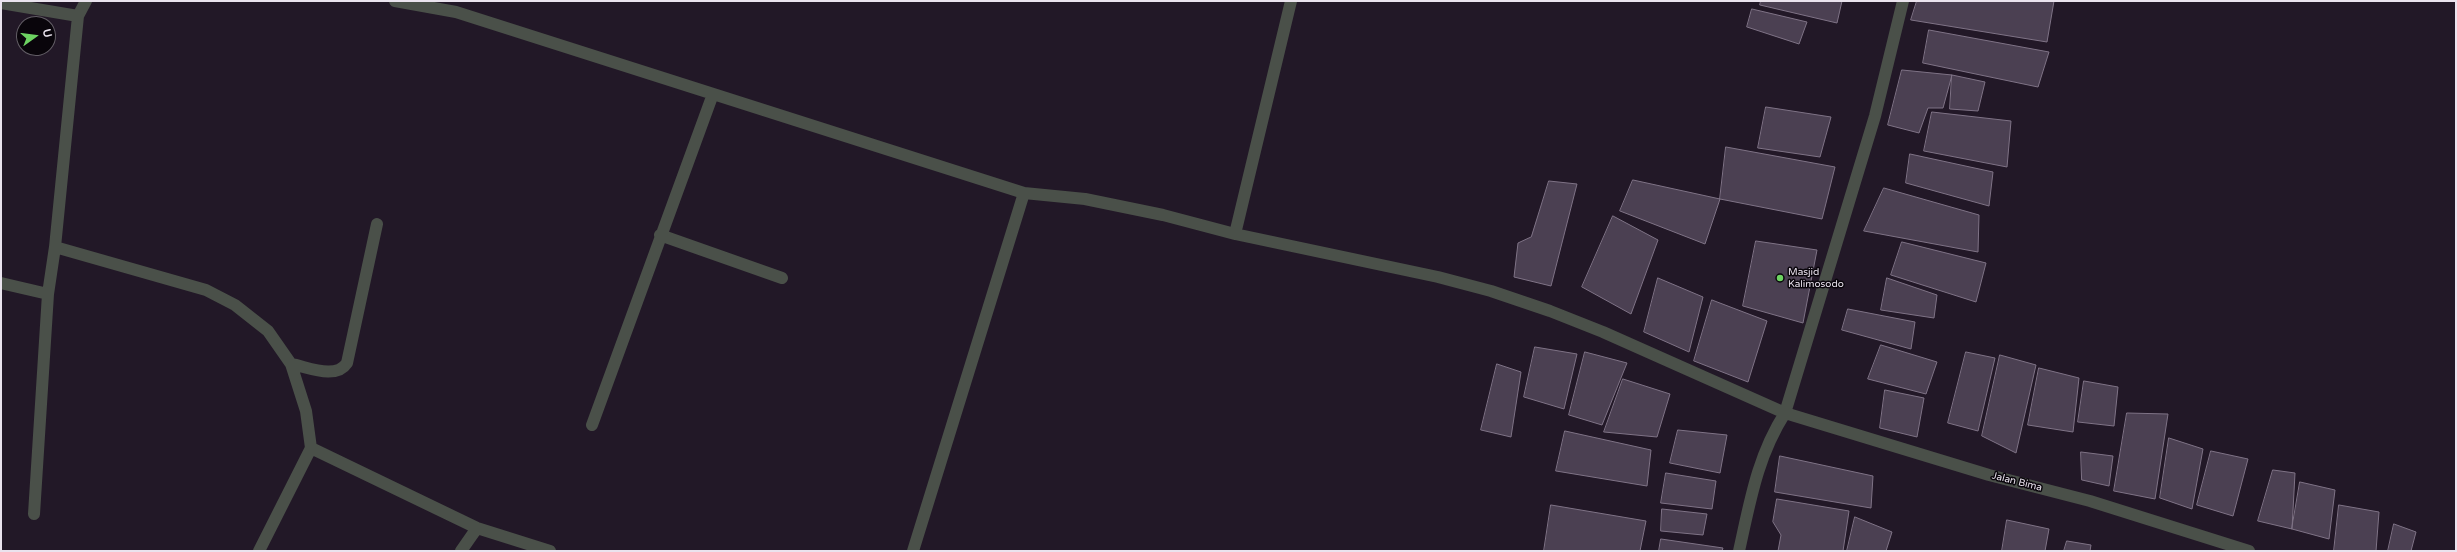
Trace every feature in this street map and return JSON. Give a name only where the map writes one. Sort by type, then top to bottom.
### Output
[{"type":"street","points":[[34,514],[48,294],[55,247],[78,16],[86,1]]},
{"type":"street","name":"Jalan Bima","points":[[395,1],[457,6],[713,94],[932,162],[1024,193],[1085,199],[1163,215],[1235,234],[1438,277],[1491,291],[1550,311],[1603,332],[1785,413],[1989,475],[2090,501],[2249,551]]},
{"type":"street","points":[[1235,234],[1291,1]]},
{"type":"street","points":[[1739,551],[1754,481],[1770,436],[1785,413],[1875,116],[1903,1]]},
{"type":"street","points":[[1,3],[78,16]]},
{"type":"street","points":[[592,425],[660,235],[713,94]]},
{"type":"street","points":[[913,551],[1024,193]]},
{"type":"street","points":[[291,364],[335,373],[343,370],[347,363],[377,224]]},
{"type":"street","points":[[660,235],[782,278]]},
{"type":"street","points":[[55,247],[206,290],[235,305],[268,331],[291,364],[306,411],[311,448],[259,551]]},
{"type":"street","points":[[1,283],[48,294]]},
{"type":"street","points":[[311,448],[477,528],[550,551]]},
{"type":"street","points":[[461,551],[477,528]]},
{"type":"building","points":[[1761,1],[1842,1],[1837,23],[1760,5]]},
{"type":"building","points":[[1917,1],[2054,1],[2047,42],[1911,20]]},
{"type":"building","points":[[1752,9],[1807,22],[1799,44],[1747,27]]},
{"type":"building","points":[[1929,30],[2049,52],[2038,87],[1923,63]]},
{"type":"building","points":[[1902,70],[1952,75],[1943,108],[1928,108],[1919,133],[1888,125]]},
{"type":"building","points":[[1952,75],[1985,82],[1978,111],[1950,109]]},
{"type":"building","points":[[1766,107],[1831,117],[1820,157],[1758,148]]},
{"type":"building","points":[[1932,112],[2011,121],[2007,167],[1924,151]]},
{"type":"building","points":[[1726,147],[1835,167],[1822,219],[1720,199]]},
{"type":"building","points":[[1910,154],[1993,172],[1989,206],[1906,183]]},
{"type":"building","points":[[1633,180],[1720,199],[1705,244],[1620,211]]},
{"type":"building","points":[[1549,181],[1577,184],[1551,286],[1514,277],[1518,243],[1531,237]]},
{"type":"building","points":[[1884,188],[1979,215],[1978,252],[1864,231]]},
{"type":"building","points":[[1613,216],[1658,240],[1631,314],[1582,287]]},
{"type":"building","name":"Masjid Kalimosodo","points":[[1756,241],[1817,250],[1803,323],[1743,306]]},
{"type":"building","points":[[1902,242],[1986,263],[1976,302],[1891,275]]},
{"type":"building","points":[[1658,278],[1703,297],[1689,352],[1644,332]]},
{"type":"building","points":[[1887,278],[1937,295],[1934,318],[1881,310]]},
{"type":"building","points":[[1712,300],[1767,321],[1748,382],[1694,361]]},
{"type":"building","points":[[1848,309],[1915,322],[1911,349],[1842,330]]},
{"type":"building","points":[[1881,345],[1937,362],[1926,394],[1868,379]]},
{"type":"building","points":[[1535,347],[1577,354],[1564,409],[1524,397]]},
{"type":"building","points":[[1585,352],[1627,363],[1602,425],[1569,415]]},
{"type":"building","points":[[1966,352],[1995,358],[1978,431],[1948,423]]},
{"type":"building","points":[[2000,355],[2036,365],[2016,453],[1982,436]]},
{"type":"building","points":[[1497,364],[1521,372],[1511,437],[1481,430]]},
{"type":"building","points":[[2039,368],[2079,378],[2073,432],[2028,425]]},
{"type":"building","points":[[1623,379],[1670,394],[1657,437],[1604,432]]},
{"type":"building","points":[[2084,381],[2118,387],[2114,426],[2078,422]]},
{"type":"building","points":[[1885,390],[1924,398],[1917,437],[1880,428]]},
{"type":"building","points":[[2127,413],[2168,414],[2155,499],[2114,491]]},
{"type":"building","points":[[1678,430],[1727,435],[1720,473],[1670,463]]},
{"type":"building","points":[[1565,431],[1651,450],[1647,486],[1556,471]]},
{"type":"building","points":[[2169,438],[2203,449],[2192,509],[2160,498]]},
{"type":"building","points":[[2211,451],[2248,459],[2233,516],[2197,505]]},
{"type":"building","points":[[2081,452],[2113,456],[2109,486],[2082,480]]},
{"type":"building","points":[[1780,456],[1873,476],[1871,508],[1775,492]]},
{"type":"building","points":[[2273,470],[2295,473],[2292,529],[2258,521]]},
{"type":"building","points":[[1666,473],[1716,481],[1712,509],[1661,503]]},
{"type":"building","points":[[2300,482],[2335,490],[2329,539],[2292,529]]},
{"type":"building","points":[[1777,499],[1849,511],[1843,551],[1778,551],[1781,535],[1773,522]]},
{"type":"building","points":[[1551,505],[1646,521],[1640,551],[1544,551]]},
{"type":"building","points":[[2339,505],[2379,512],[2376,551],[2334,551]]},
{"type":"building","points":[[1662,509],[1707,514],[1703,535],[1661,531]]},
{"type":"building","points":[[1855,517],[1892,532],[1886,551],[1847,551]]},
{"type":"building","points":[[2007,520],[2049,529],[2045,551],[2002,551]]},
{"type":"building","points":[[2394,524],[2416,532],[2411,551],[2388,551]]},
{"type":"building","points":[[1661,539],[1723,548],[1722,551],[1659,551]]},
{"type":"building","points":[[2067,541],[2091,545],[2090,551],[2064,551]]},
{"type":"place","name":"Masjid Kalimosodo","points":[[1780,278]]}]
